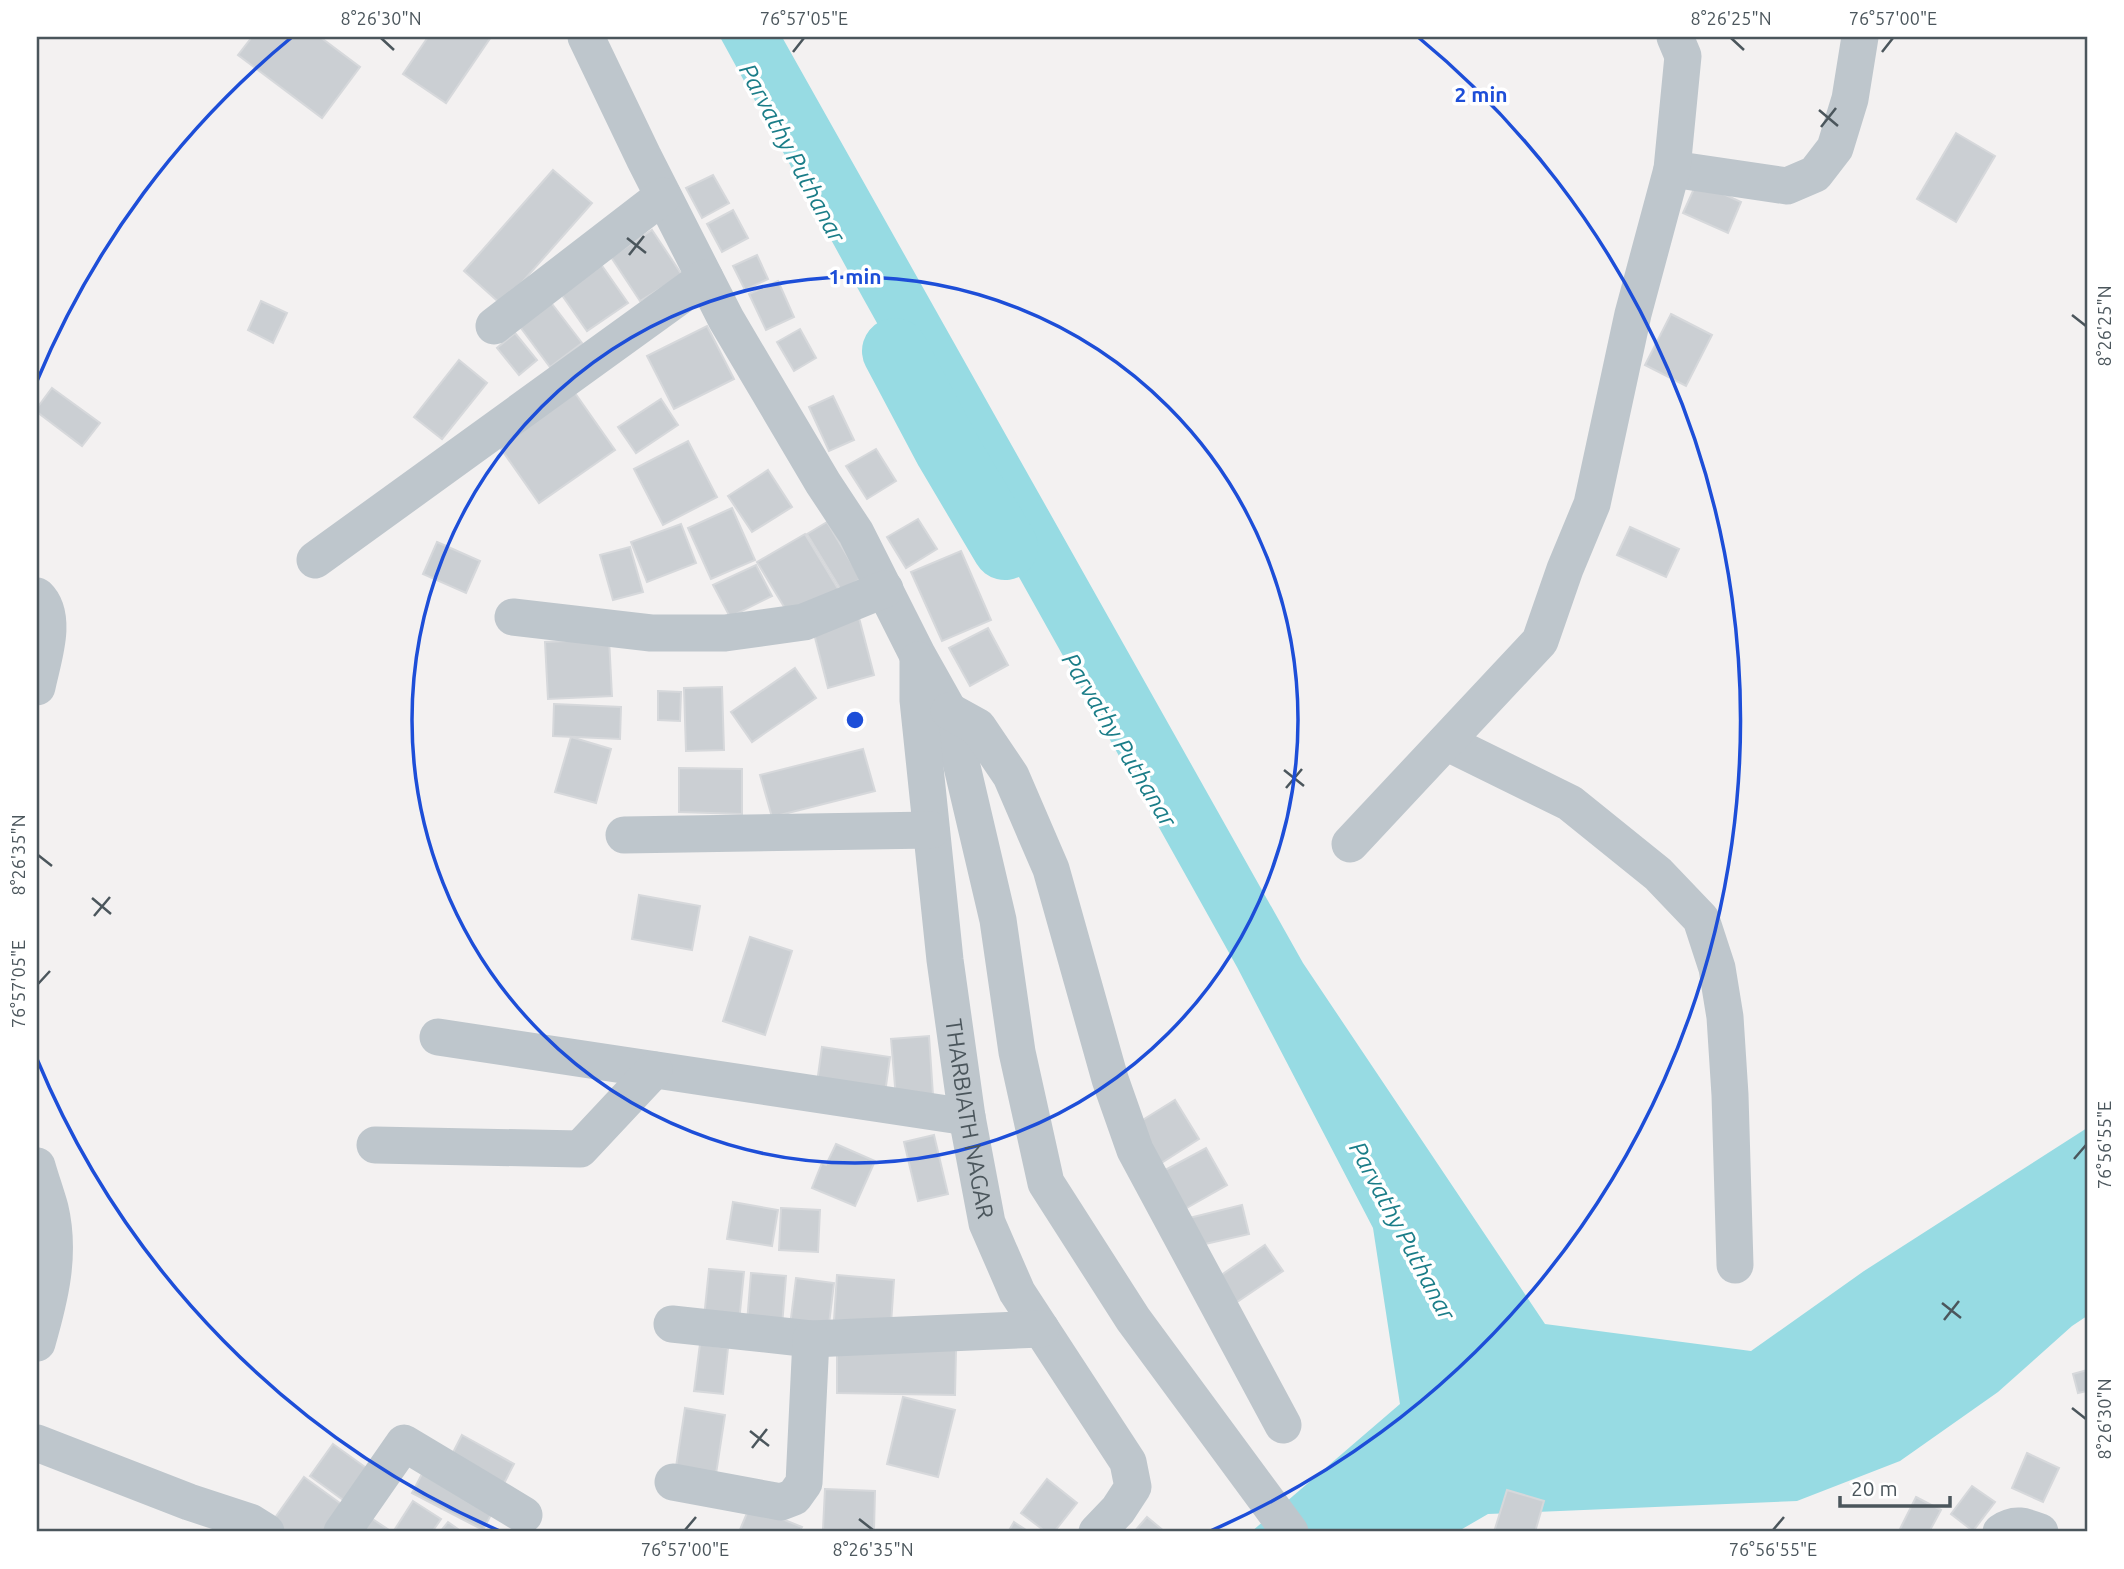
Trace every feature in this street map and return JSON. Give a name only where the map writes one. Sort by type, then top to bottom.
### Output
[{"type":"street","points":[[586,37],[726,319],[823,483],[856,533],[949,711],[998,920],[1017,1052],[1046,1183],[1133,1319],[1290,1532]]},
{"type":"street","points":[[1350,844],[1540,641],[1565,569],[1592,504],[1633,314],[1672,169],[1683,56],[1675,37]]},
{"type":"street","points":[[1672,169],[1787,186],[1815,174],[1835,148],[1850,99],[1860,37]]},
{"type":"street","points":[[494,326],[663,196]]},
{"type":"street","points":[[316,560],[705,278]]},
{"type":"street","points":[[513,617],[651,633],[725,633],[804,622],[885,589]]},
{"type":"street","points":[[37,596],[43,602],[48,619],[37,687]]},
{"type":"street","name":"THARBIATH NAGAR","points":[[917,654],[918,700],[945,960],[967,1117],[987,1223],[1017,1293],[1128,1462],[1133,1487],[1118,1510],[1097,1532]]},
{"type":"street","points":[[949,711],[978,727],[1011,776],[1051,869],[1111,1079],[1135,1150],[1283,1425]]},
{"type":"street","points":[[1446,743],[1570,803],[1658,874],[1702,919],[1717,968],[1725,1017],[1735,1265]]},
{"type":"street","points":[[624,835],[931,830]]},
{"type":"street","points":[[438,1037],[967,1117]]},
{"type":"street","points":[[375,1145],[580,1149],[654,1070]]},
{"type":"street","points":[[37,1166],[50,1210],[55,1254],[51,1296],[37,1343]]},
{"type":"street","points":[[672,1324],[811,1339],[1041,1329]]},
{"type":"street","points":[[673,1482],[781,1502],[794,1497],[804,1483],[811,1339]]},
{"type":"street","points":[[37,1443],[250,1522],[266,1532]]},
{"type":"street","points":[[342,1532],[404,1443],[523,1515]]},
{"type":"street","points":[[2001,1532],[2010,1525],[2024,1525],[2040,1532]]},
{"type":"water","points":[[720,37],[782,37],[1303,963],[1545,1324],[1751,1351],[1864,1271],[2087,1128],[2087,1316],[2072,1326],[1998,1392],[1900,1461],[1797,1501],[1488,1514],[1457,1532],[1251,1532],[1400,1404],[1373,1228],[1237,967]]},
{"type":"building","points":[[252,37],[320,37],[360,67],[322,118],[238,55]]},
{"type":"building","points":[[428,37],[491,37],[446,103],[403,74]]},
{"type":"building","points":[[1956,133],[1995,156],[1956,222],[1917,199]]},
{"type":"building","points":[[553,170],[592,203],[502,305],[464,271]]},
{"type":"building","points":[[713,175],[729,203],[702,218],[686,188]]},
{"type":"building","points":[[1697,182],[1741,202],[1728,233],[1683,213]]},
{"type":"building","points":[[733,210],[748,238],[722,252],[707,224]]},
{"type":"building","points":[[652,230],[682,275],[640,301],[611,257]]},
{"type":"building","points":[[757,255],[768,279],[745,290],[733,266]]},
{"type":"building","points":[[598,260],[628,303],[587,331],[557,288]]},
{"type":"building","points":[[778,281],[794,317],[766,330],[749,294]]},
{"type":"building","points":[[549,300],[582,343],[550,367],[518,324]]},
{"type":"building","points":[[261,301],[287,313],[273,343],[248,330]]},
{"type":"building","points":[[1671,314],[1712,335],[1686,386],[1645,365]]},
{"type":"building","points":[[707,326],[734,379],[674,409],[647,356]]},
{"type":"building","points":[[800,329],[816,358],[794,371],[777,342]]},
{"type":"building","points":[[515,333],[537,360],[519,375],[497,348]]},
{"type":"building","points":[[459,360],[487,383],[442,439],[414,417]]},
{"type":"building","points":[[52,388],[100,423],[82,446],[37,412],[37,408]]},
{"type":"building","points":[[575,393],[615,450],[539,503],[499,446]]},
{"type":"building","points":[[833,396],[854,440],[829,451],[809,407]]},
{"type":"building","points":[[661,399],[678,425],[636,453],[618,427]]},
{"type":"building","points":[[688,441],[717,497],[663,525],[634,469]]},
{"type":"building","points":[[876,449],[896,481],[867,499],[846,466]]},
{"type":"building","points":[[768,470],[792,507],[752,532],[728,496]]},
{"type":"building","points":[[732,508],[755,560],[711,579],[688,528]]},
{"type":"building","points":[[918,519],[937,549],[906,568],[887,537]]},
{"type":"building","points":[[827,522],[861,579],[841,590],[807,534]]},
{"type":"building","points":[[681,524],[696,563],[647,582],[631,542]]},
{"type":"building","points":[[1630,527],[1679,549],[1666,577],[1617,555]]},
{"type":"building","points":[[805,534],[840,592],[792,620],[757,562]]},
{"type":"building","points":[[437,542],[480,561],[466,593],[423,574]]},
{"type":"building","points":[[630,547],[643,592],[613,600],[600,555]]},
{"type":"building","points":[[961,551],[991,620],[942,641],[911,572]]},
{"type":"building","points":[[756,565],[772,596],[730,617],[713,585]]},
{"type":"building","points":[[858,614],[874,675],[828,688],[812,626]]},
{"type":"building","points":[[988,628],[1008,665],[970,686],[949,648]]},
{"type":"building","points":[[609,639],[612,696],[548,699],[545,642]]},
{"type":"building","points":[[795,668],[816,698],[752,742],[731,712]]},
{"type":"building","points":[[722,687],[724,750],[686,751],[684,688]]},
{"type":"building","points":[[658,691],[681,692],[680,721],[658,720]]},
{"type":"building","points":[[554,704],[621,707],[620,739],[553,736]]},
{"type":"building","points":[[571,737],[611,749],[596,803],[555,792]]},
{"type":"building","points":[[863,749],[875,791],[772,817],[760,775]]},
{"type":"building","points":[[679,768],[742,769],[742,814],[679,812]]},
{"type":"building","points":[[639,895],[700,906],[692,950],[632,939]]},
{"type":"building","points":[[750,937],[792,951],[765,1035],[723,1021]]},
{"type":"building","points":[[929,1036],[933,1095],[896,1098],[891,1039]]},
{"type":"building","points":[[822,1047],[890,1057],[885,1093],[817,1083]]},
{"type":"building","points":[[1175,1100],[1199,1139],[1158,1165],[1133,1126]]},
{"type":"building","points":[[934,1135],[948,1194],[918,1201],[904,1142]]},
{"type":"building","points":[[836,1144],[875,1161],[855,1206],[812,1188],[822,1163],[826,1165]]},
{"type":"building","points":[[1206,1148],[1227,1185],[1176,1214],[1154,1176]]},
{"type":"building","points":[[733,1202],[778,1210],[772,1246],[727,1239]]},
{"type":"building","points":[[1242,1205],[1249,1234],[1192,1247],[1185,1219]]},
{"type":"building","points":[[781,1208],[820,1210],[818,1252],[779,1250]]},
{"type":"building","points":[[1265,1245],[1283,1271],[1231,1306],[1214,1280]]},
{"type":"building","points":[[709,1269],[744,1272],[739,1322],[704,1318]]},
{"type":"building","points":[[751,1273],[786,1276],[782,1326],[747,1323]]},
{"type":"building","points":[[837,1275],[894,1280],[891,1324],[834,1320]]},
{"type":"building","points":[[796,1278],[834,1283],[828,1332],[790,1326]]},
{"type":"building","points":[[700,1344],[728,1348],[723,1394],[694,1391]]},
{"type":"building","points":[[837,1348],[956,1350],[955,1395],[837,1393]]},
{"type":"building","points":[[2087,1370],[2087,1391],[2078,1393],[2073,1374]]},
{"type":"building","points":[[903,1397],[955,1410],[938,1477],[887,1464]]},
{"type":"building","points":[[685,1408],[725,1415],[716,1474],[676,1467]]},
{"type":"building","points":[[462,1435],[514,1464],[498,1495],[446,1466]]},
{"type":"building","points":[[333,1444],[376,1475],[353,1507],[310,1476]]},
{"type":"building","points":[[2027,1453],[2059,1468],[2043,1502],[2012,1488]]},
{"type":"building","points":[[423,1472],[494,1509],[483,1530],[412,1493]]},
{"type":"building","points":[[304,1477],[348,1509],[331,1532],[286,1532],[272,1522]]},
{"type":"building","points":[[1047,1479],[1077,1503],[1054,1532],[1046,1532],[1021,1513]]},
{"type":"building","points":[[1972,1486],[1995,1502],[1973,1531],[1951,1514]]},
{"type":"building","points":[[825,1489],[875,1491],[874,1530],[823,1529]]},
{"type":"building","points":[[1507,1490],[1544,1501],[1535,1532],[1494,1532]]},
{"type":"building","points":[[1916,1497],[1941,1510],[1929,1532],[1901,1532],[1899,1531]]},
{"type":"building","points":[[413,1501],[441,1519],[432,1532],[400,1532],[395,1529]]},
{"type":"building","points":[[750,1506],[802,1527],[799,1532],[739,1532]]},
{"type":"building","points":[[368,1516],[392,1532],[357,1532]]},
{"type":"building","points":[[1147,1517],[1165,1532],[1134,1532]]},
{"type":"building","points":[[448,1522],[462,1532],[440,1532]]},
{"type":"building","points":[[1014,1522],[1029,1532],[1008,1532]]},
{"type":"waterway","name":"Parvathy Puthanar","points":[[895,351],[947,449],[1005,547]]}]
